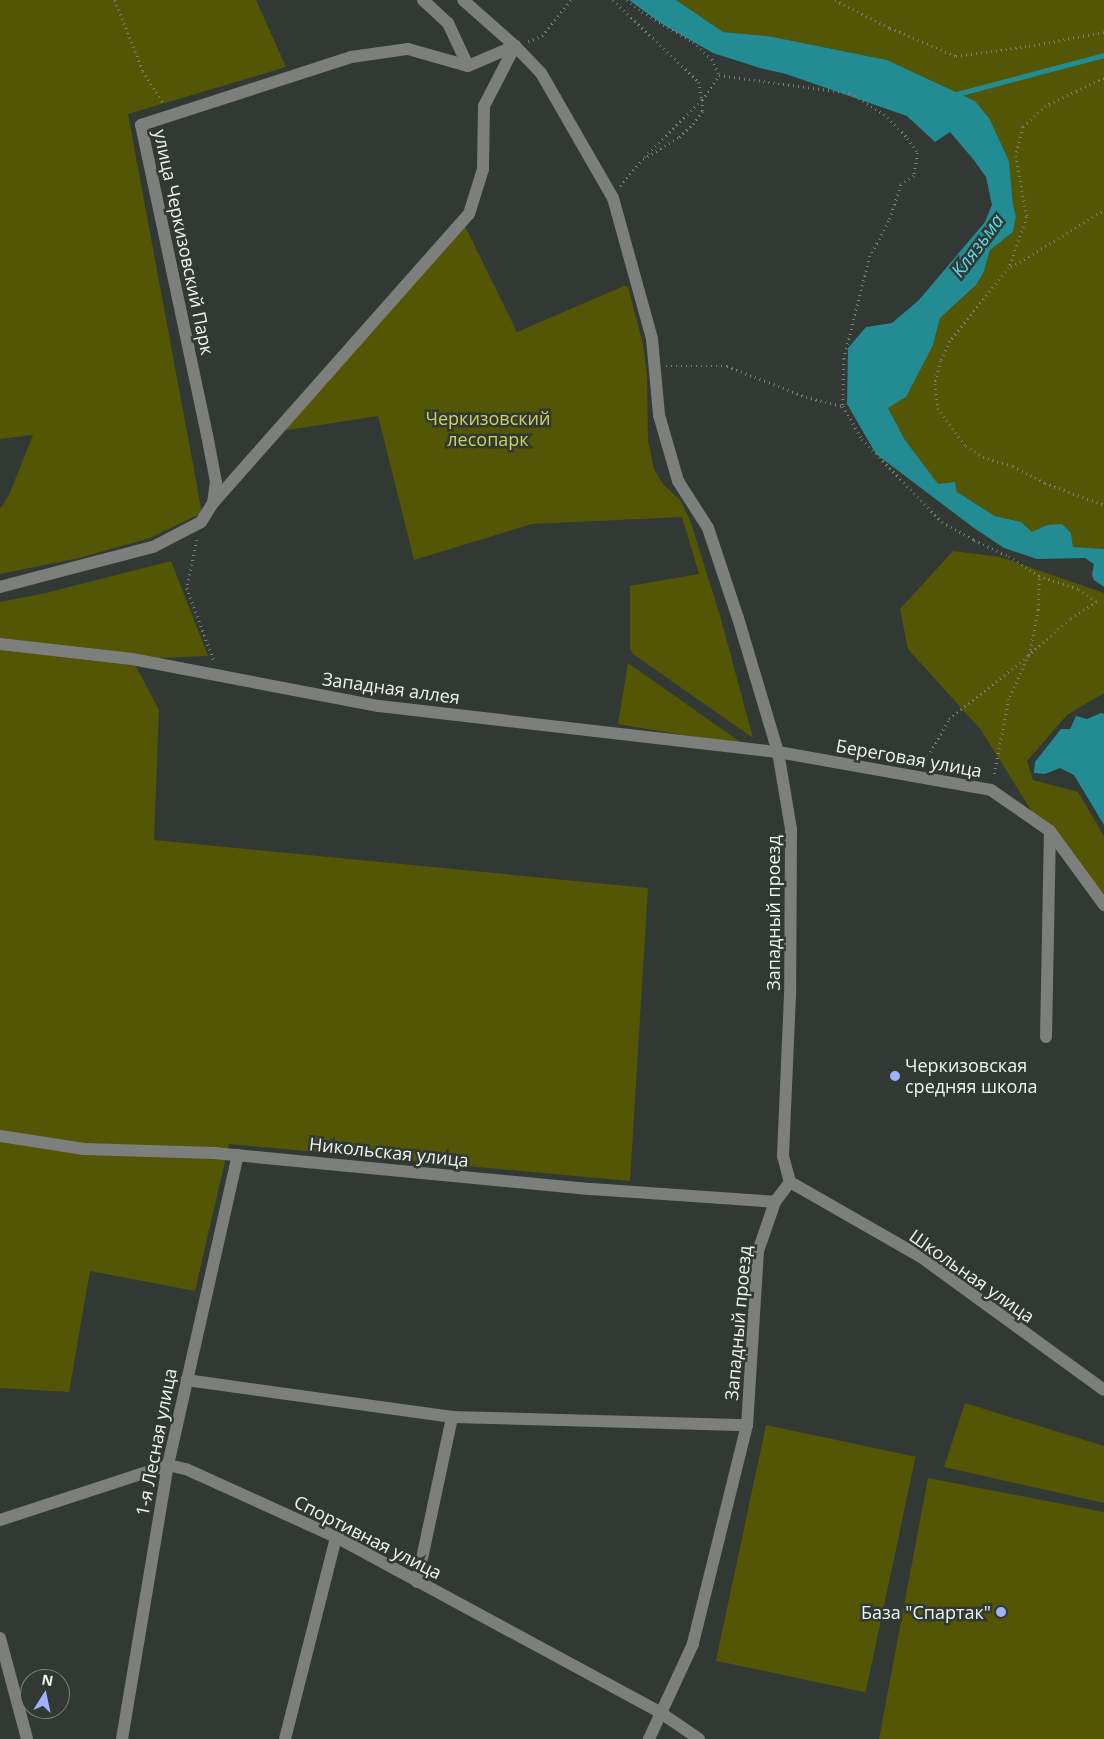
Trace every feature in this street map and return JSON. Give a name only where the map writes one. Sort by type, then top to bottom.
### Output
[{"type":"street","points":[[423,0],[448,23],[468,66],[515,46]]},
{"type":"street","points":[[463,0],[515,46],[541,73],[613,198],[634,268],[652,339],[656,366],[659,415],[678,480],[708,528],[778,752]]},
{"type":"street","points":[[213,503],[469,214],[484,169],[484,106],[515,46]]},
{"type":"street","name":"улица Черкизовский Парк","points":[[201,522],[213,503],[216,482],[141,125],[351,57],[408,49],[468,66]]},
{"type":"street","points":[[0,587],[153,547],[201,522]]},
{"type":"street","name":"Западная аллея","points":[[0,644],[132,659],[379,706],[778,752]]},
{"type":"street","name":"Береговая улица","points":[[778,752],[991,790],[1050,832],[1104,905]]},
{"type":"street","name":"Западный проезд","points":[[649,1739],[693,1644],[747,1425],[758,1251],[775,1202],[790,1182],[783,1156],[790,995],[791,830],[778,752]]},
{"type":"street","points":[[1046,1038],[1050,832]]},
{"type":"street","name":"Никольская улица","points":[[0,1136],[84,1148],[238,1155],[591,1189],[775,1202]]},
{"type":"street","name":"1-я Лесная улица","points":[[122,1739],[168,1465],[238,1155]]},
{"type":"street","name":"Школьная улица","points":[[790,1182],[921,1257],[1104,1390]]},
{"type":"street","points":[[186,1380],[452,1417],[747,1425]]},
{"type":"street","points":[[417,1582],[452,1417]]},
{"type":"street","points":[[0,1520],[168,1465]]},
{"type":"street","name":"Спортивная улица","points":[[168,1465],[186,1469],[336,1537],[661,1713],[699,1739]]},
{"type":"street","points":[[286,1739],[336,1537]]},
{"type":"street","points":[[0,1638],[27,1739]]},
{"type":"path","points":[[115,0],[143,71],[171,115]]},
{"type":"path","points":[[515,46],[542,36],[571,0]]},
{"type":"path","points":[[613,0],[699,82],[702,111],[679,137],[643,159]]},
{"type":"path","points":[[627,0],[642,12],[693,42],[712,59],[719,75]]},
{"type":"path","points":[[835,0],[890,28],[956,56],[1028,46],[1104,32]]},
{"type":"path","points":[[613,198],[627,177],[643,159],[702,100],[719,75]]},
{"type":"path","points":[[719,75],[850,93],[884,114],[908,138],[918,153],[914,176],[901,186],[889,221],[870,256],[844,358],[843,406],[862,439],[942,522],[974,540],[1009,556],[1038,576],[1079,589],[1097,602],[1070,620],[1030,655],[949,719],[916,778]]},
{"type":"path","points":[[1104,78],[1046,106],[1023,127],[1016,156],[1027,217],[1009,268],[950,341],[941,361],[935,384],[938,408],[966,446],[983,456],[1012,466],[1045,483],[1104,506]]},
{"type":"path","points":[[1009,268],[1104,210]]},
{"type":"path","points":[[656,366],[727,366],[806,397],[843,406]]},
{"type":"path","points":[[201,522],[187,588],[218,674]]},
{"type":"path","points":[[991,790],[1009,699],[1030,655],[1037,618],[1038,576]]},
{"type":"green space","points":[[0,0],[256,0],[286,67],[128,114],[202,513],[150,538],[79,558],[0,574],[0,509],[9,495],[33,435],[0,439]]},
{"type":"green space","points":[[676,0],[1104,0],[1104,549],[1073,548],[1071,533],[1047,525],[1032,533],[1021,522],[995,516],[957,492],[955,482],[938,485],[905,440],[888,408],[933,345],[940,318],[976,285],[983,274],[990,250],[1013,232],[1016,216],[1013,205],[1009,161],[989,118],[975,101],[887,60],[768,36],[723,32]]},
{"type":"green space","name":"Черкизовский лесопарк","points":[[465,226],[517,332],[624,286],[628,287],[643,344],[647,376],[648,440],[654,469],[663,484],[680,500],[690,520],[721,619],[753,738],[633,654],[630,648],[630,586],[699,574],[682,517],[532,524],[414,560],[378,416],[268,433]]},
{"type":"green space","points":[[953,551],[1000,557],[1104,593],[1104,693],[1067,715],[1027,761],[1033,780],[1078,792],[1104,836],[1104,908],[1054,847],[981,730],[908,649],[900,609]]},
{"type":"green space","points":[[171,561],[208,656],[132,659],[159,710],[154,840],[648,888],[630,1181],[229,1144],[195,1291],[90,1271],[69,1392],[0,1388],[0,602],[46,593]]},
{"type":"green space","points":[[628,663],[746,746],[618,724]]},
{"type":"green space","points":[[965,1403],[1104,1446],[1104,1503],[944,1467]]},
{"type":"green space","points":[[766,1425],[916,1457],[866,1693],[716,1661]]},
{"type":"green space","points":[[928,1478],[1104,1512],[1104,1739],[879,1739]]},
{"type":"water","name":"Клязьма","points":[[629,0],[676,0],[723,32],[768,36],[887,60],[975,101],[989,118],[1009,161],[1013,205],[1016,216],[1013,232],[990,250],[983,274],[976,285],[940,318],[933,345],[906,397],[888,408],[905,440],[938,484],[955,482],[957,492],[995,516],[1021,522],[1032,532],[1047,525],[1062,524],[1071,533],[1073,547],[1104,549],[1104,587],[1094,580],[1092,574],[1094,564],[1085,558],[1037,559],[1004,548],[974,528],[876,454],[847,404],[848,348],[866,327],[892,323],[919,300],[985,222],[992,205],[986,177],[973,159],[950,132],[935,142],[907,116],[786,74],[713,53],[662,24]]},
{"type":"water","points":[[1101,713],[1104,714],[1104,825],[1074,775],[1060,768],[1045,774],[1034,773],[1035,762],[1061,729],[1070,729],[1076,716],[1087,719]]},
{"type":"waterway","points":[[953,95],[1104,55]]},
{"type":"place","name":"Черкизовская средняя школа","points":[[895,1076]]},
{"type":"place","name":"База \"Спартак\"","points":[[1001,1612]]}]
